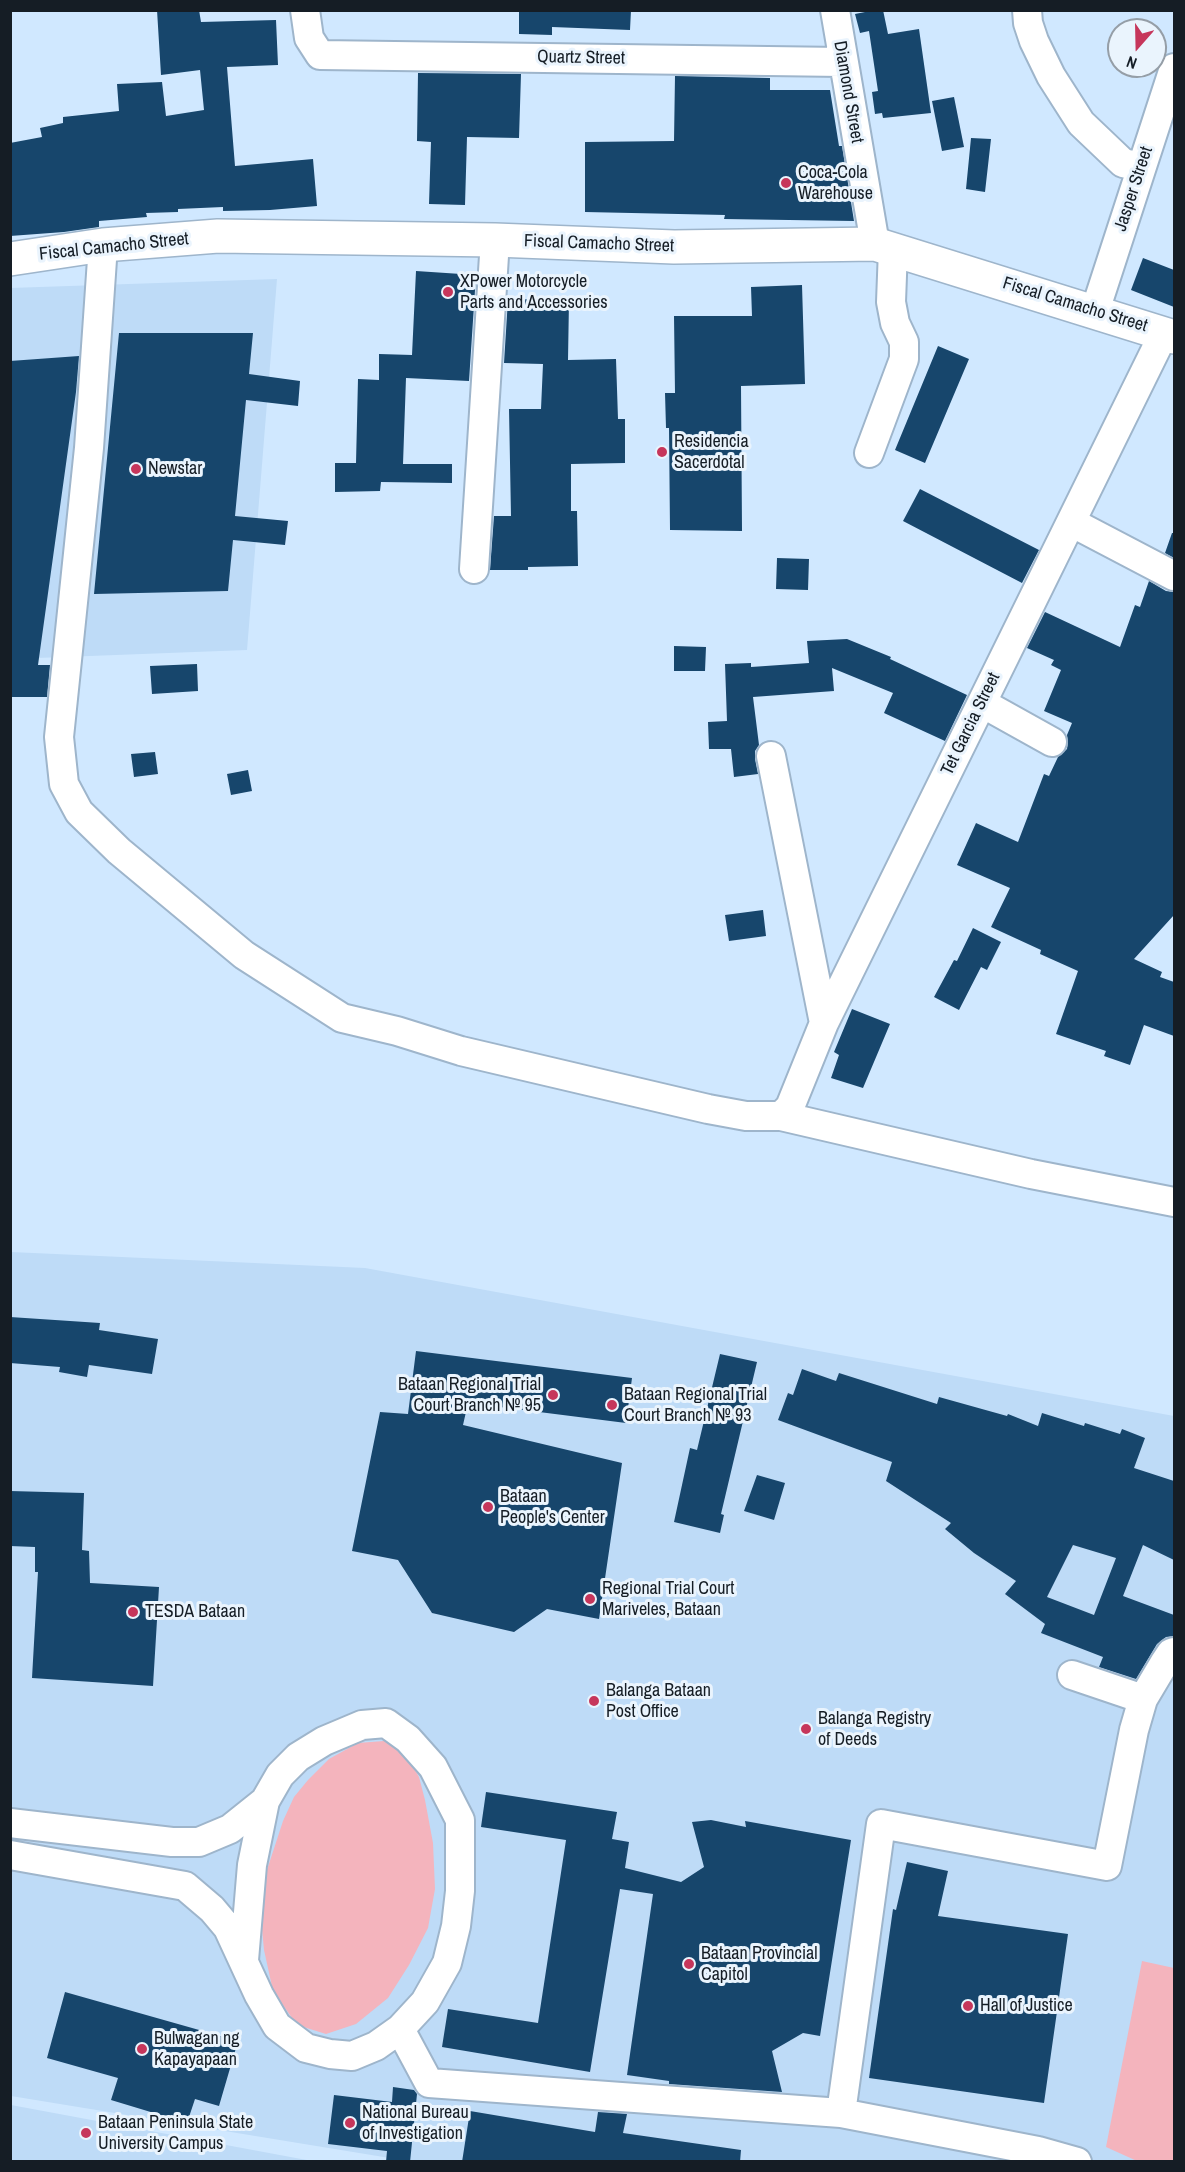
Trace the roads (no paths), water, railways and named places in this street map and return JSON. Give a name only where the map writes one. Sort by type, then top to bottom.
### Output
[{"type":"street","name":"Quartz Street","points":[[305,10],[309,38],[320,55],[842,62]]},
{"type":"street","name":"Diamond Street","points":[[835,10],[842,62],[884,246],[891,302],[904,342],[903,359],[869,453]]},
{"type":"street","points":[[1027,10],[1028,23],[1034,41],[1047,68],[1081,123],[1123,163],[1141,167]]},
{"type":"street","name":"Jasper Street","points":[[1095,311],[1174,68]]},
{"type":"street","name":"Fiscal Camacho Street","points":[[10,260],[103,245],[218,236],[495,240],[674,247],[884,246],[1169,335]]},
{"type":"street","points":[[474,569],[495,240]]},
{"type":"street","points":[[103,245],[89,448],[59,737],[64,784],[79,812],[119,851],[244,955],[342,1018],[461,1050],[708,1109],[746,1116],[781,1116],[1030,1174],[1174,1202]]},
{"type":"street","name":"Tet Garcia Street","points":[[781,1116],[790,1107],[824,1023],[1071,522],[1169,335]]},
{"type":"street","points":[[1071,522],[1174,576]]},
{"type":"street","points":[[982,703],[1052,742]]},
{"type":"street","points":[[771,756],[824,1023]]},
{"type":"street","points":[[841,2113],[881,1824],[1107,1866],[1134,1730],[1143,1699],[1165,1662],[1174,1652]]},
{"type":"street","points":[[1072,1676],[1143,1699]]},
{"type":"street","points":[[10,1823],[172,1842],[199,1842],[230,1829],[264,1801],[280,1775],[298,1757],[324,1741],[362,1725],[386,1723],[408,1739],[433,1767],[460,1820],[460,1881],[456,1926],[447,1963],[425,2002],[400,2029],[376,2046],[352,2055],[330,2054],[306,2048],[277,2026],[259,1995],[228,1928],[212,1908],[185,1886],[10,1855]]},
{"type":"street","points":[[244,1960],[249,1891],[264,1801]]},
{"type":"street","points":[[400,2029],[429,2082],[841,2113],[1056,2155],[1077,2162]]},
{"type":"place","name":"Coca-Cola Warehouse","points":[[786,183]]},
{"type":"place","name":"XPower Motorcycle Parts and Accessories","points":[[448,292]]},
{"type":"place","name":"Residencia Sacerdotal","points":[[662,452]]},
{"type":"place","name":"Newstar","points":[[136,469]]},
{"type":"place","name":"Bataan Regional Trial Court Branch № 95","points":[[553,1395]]},
{"type":"place","name":"Bataan Regional Trial Court Branch № 93","points":[[612,1405]]},
{"type":"place","name":"Bataan People's Center","points":[[488,1507]]},
{"type":"place","name":"Regional Trial Court Mariveles, Bataan","points":[[590,1599]]},
{"type":"place","name":"TESDA Bataan","points":[[133,1612]]},
{"type":"place","name":"Balanga Bataan Post Office","points":[[594,1701]]},
{"type":"place","name":"Balanga Registry of Deeds","points":[[806,1729]]},
{"type":"place","name":"Bataan Provincial Capitol","points":[[689,1964]]},
{"type":"place","name":"Hall of Justice","points":[[968,2006]]},
{"type":"place","name":"Bulwagan ng Kapayapaan","points":[[142,2049]]},
{"type":"place","name":"National Bureau of Investigation","points":[[350,2123]]},
{"type":"place","name":"Bataan Peninsula State University Campus","points":[[86,2133]]}]
